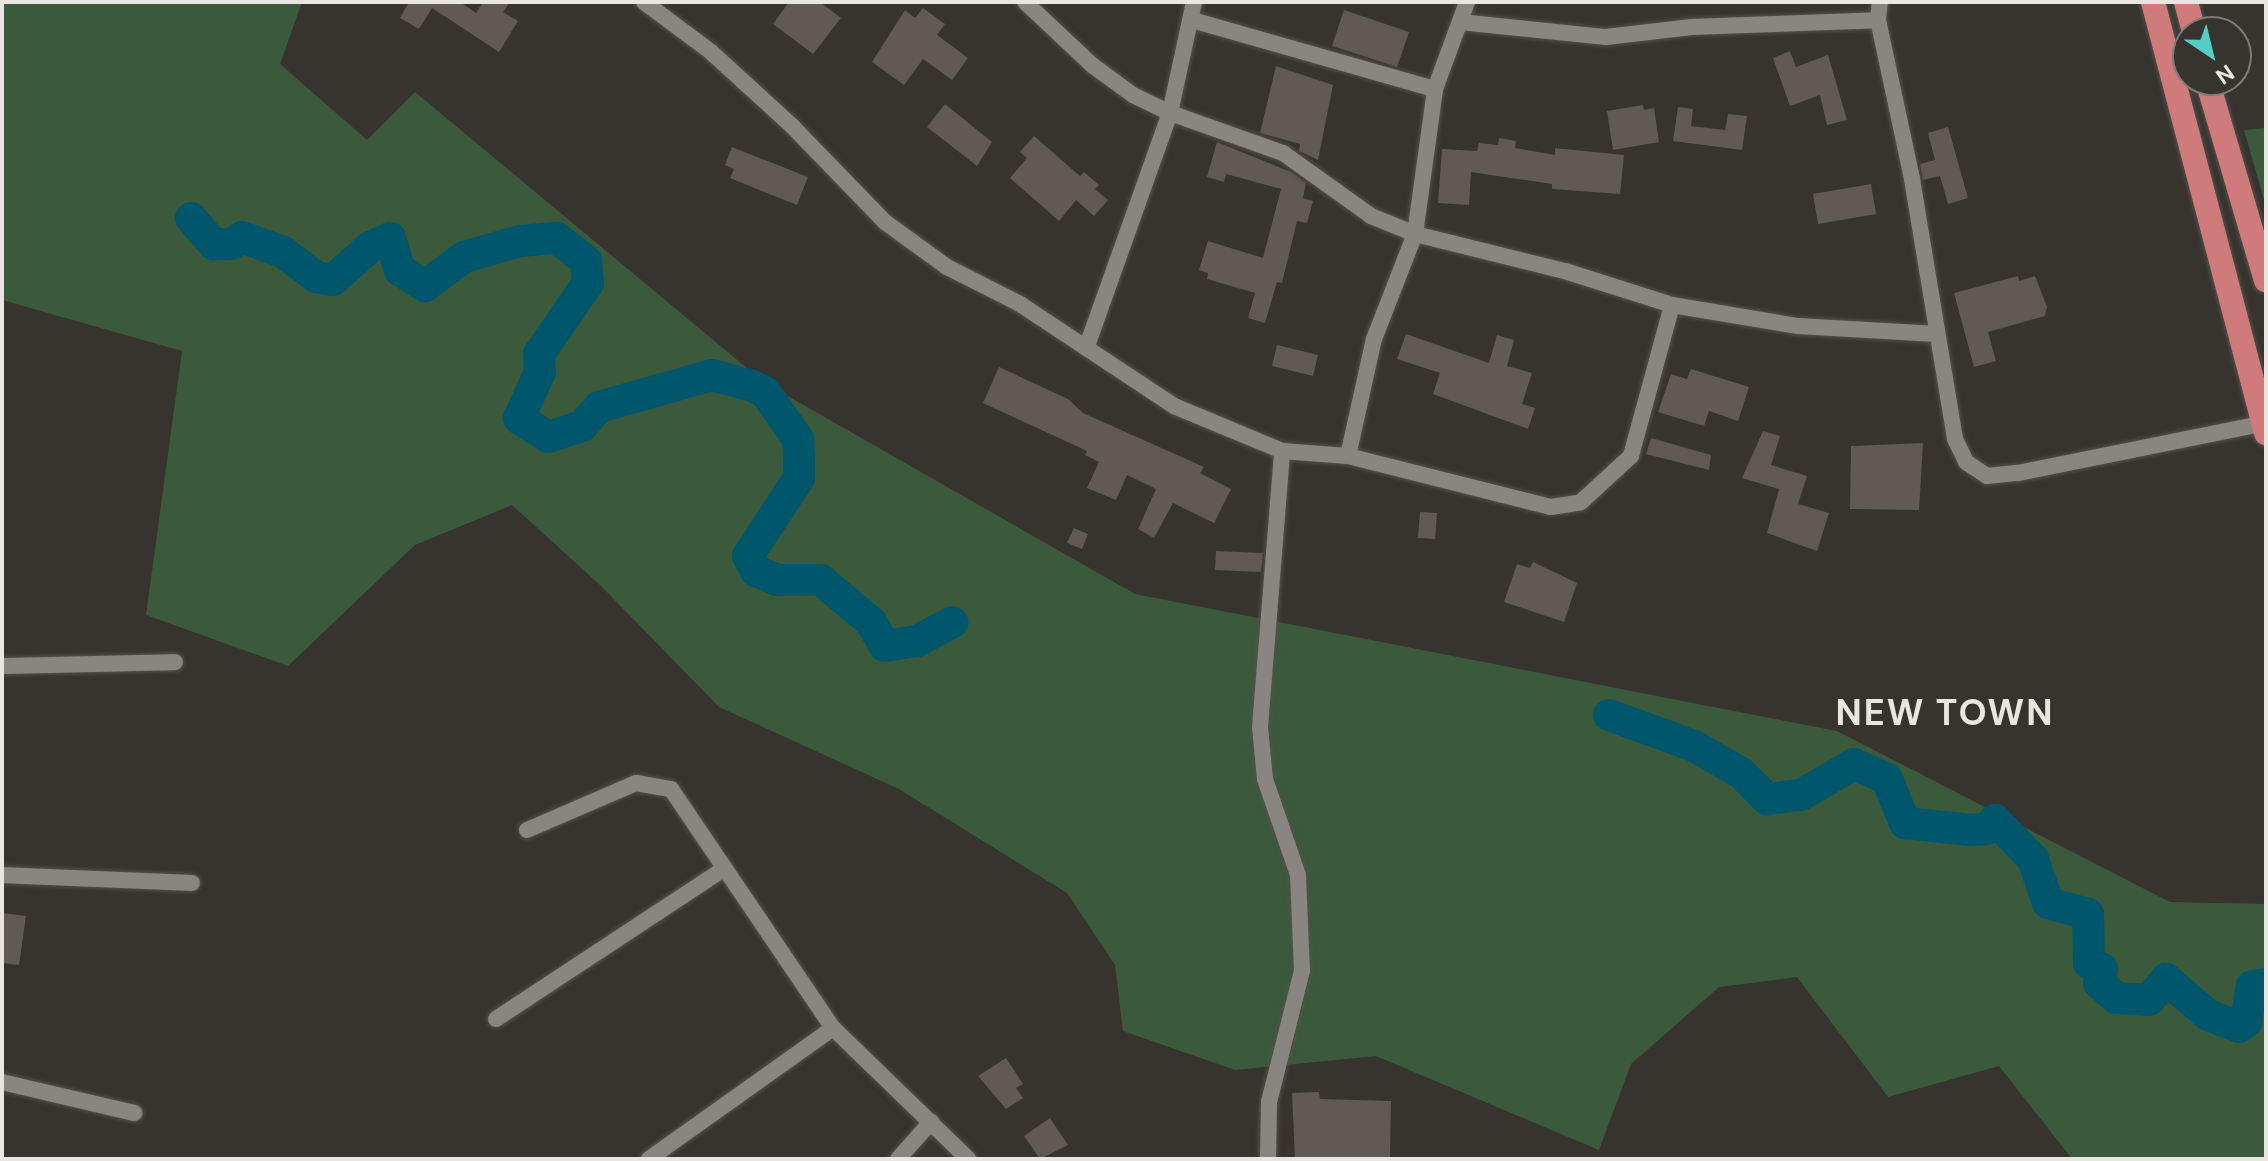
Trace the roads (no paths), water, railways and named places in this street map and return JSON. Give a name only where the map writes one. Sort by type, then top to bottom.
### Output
[{"type":"highway","points":[[2153,2],[2265,427]]},
{"type":"highway","points":[[2212,96],[2266,280]]},
{"type":"street","points":[[644,2],[711,52],[792,126],[885,222],[947,267],[1087,346],[1174,406],[1282,451],[1348,456],[1551,507],[1581,502],[1631,456],[1672,305]]},
{"type":"street","points":[[1025,2],[1092,65],[1170,113],[1283,153],[1371,216],[1415,234],[1565,271],[1672,305],[1798,326],[1937,334]]},
{"type":"street","points":[[1087,346],[1170,113],[1194,2]]},
{"type":"street","points":[[1348,456],[1374,339],[1415,234],[1435,89],[1467,2]]},
{"type":"street","points":[[1880,2],[1878,20],[1955,439],[1966,462],[1987,476],[2265,427]]},
{"type":"street","points":[[1192,20],[1435,89]]},
{"type":"street","points":[[1460,22],[1606,37],[1691,27],[1878,20]]},
{"type":"street","points":[[1268,1159],[1269,1102],[1302,971],[1298,875],[1265,779],[1260,727],[1282,451]]},
{"type":"street","points":[[2,666],[175,662]]},
{"type":"street","points":[[527,830],[636,783],[658,783],[671,789],[722,870],[833,1028],[968,1159]]},
{"type":"street","points":[[496,1019],[722,870]]},
{"type":"street","points":[[2,875],[192,883]]},
{"type":"street","points":[[649,1159],[833,1028]]},
{"type":"street","points":[[2,1082],[134,1113]]},
{"type":"street","points":[[898,1159],[931,1122]]},
{"type":"waterway","points":[[191,218],[214,244],[231,244],[242,237],[283,252],[316,277],[333,280],[370,247],[390,238],[400,270],[425,286],[464,257],[520,241],[557,238],[586,261],[588,283],[539,354],[540,372],[519,418],[548,437],[582,426],[599,407],[712,375],[765,392],[798,439],[799,478],[748,556],[756,571],[777,580],[821,580],[871,622],[885,646],[917,641],[952,622]]},
{"type":"waterway","points":[[1609,715],[1694,746],[1741,773],[1767,799],[1801,795],[1854,764],[1887,779],[1905,823],[1971,830],[1986,829],[1995,820],[2033,859],[2048,903],[2088,914],[2089,963],[2102,969],[2099,983],[2116,998],[2149,1000],[2166,979],[2208,1015],[2239,1027],[2246,1022],[2252,986],[2266,984]]},
{"type":"district","name":"NEW TOWN","points":[[1945,713]]}]
